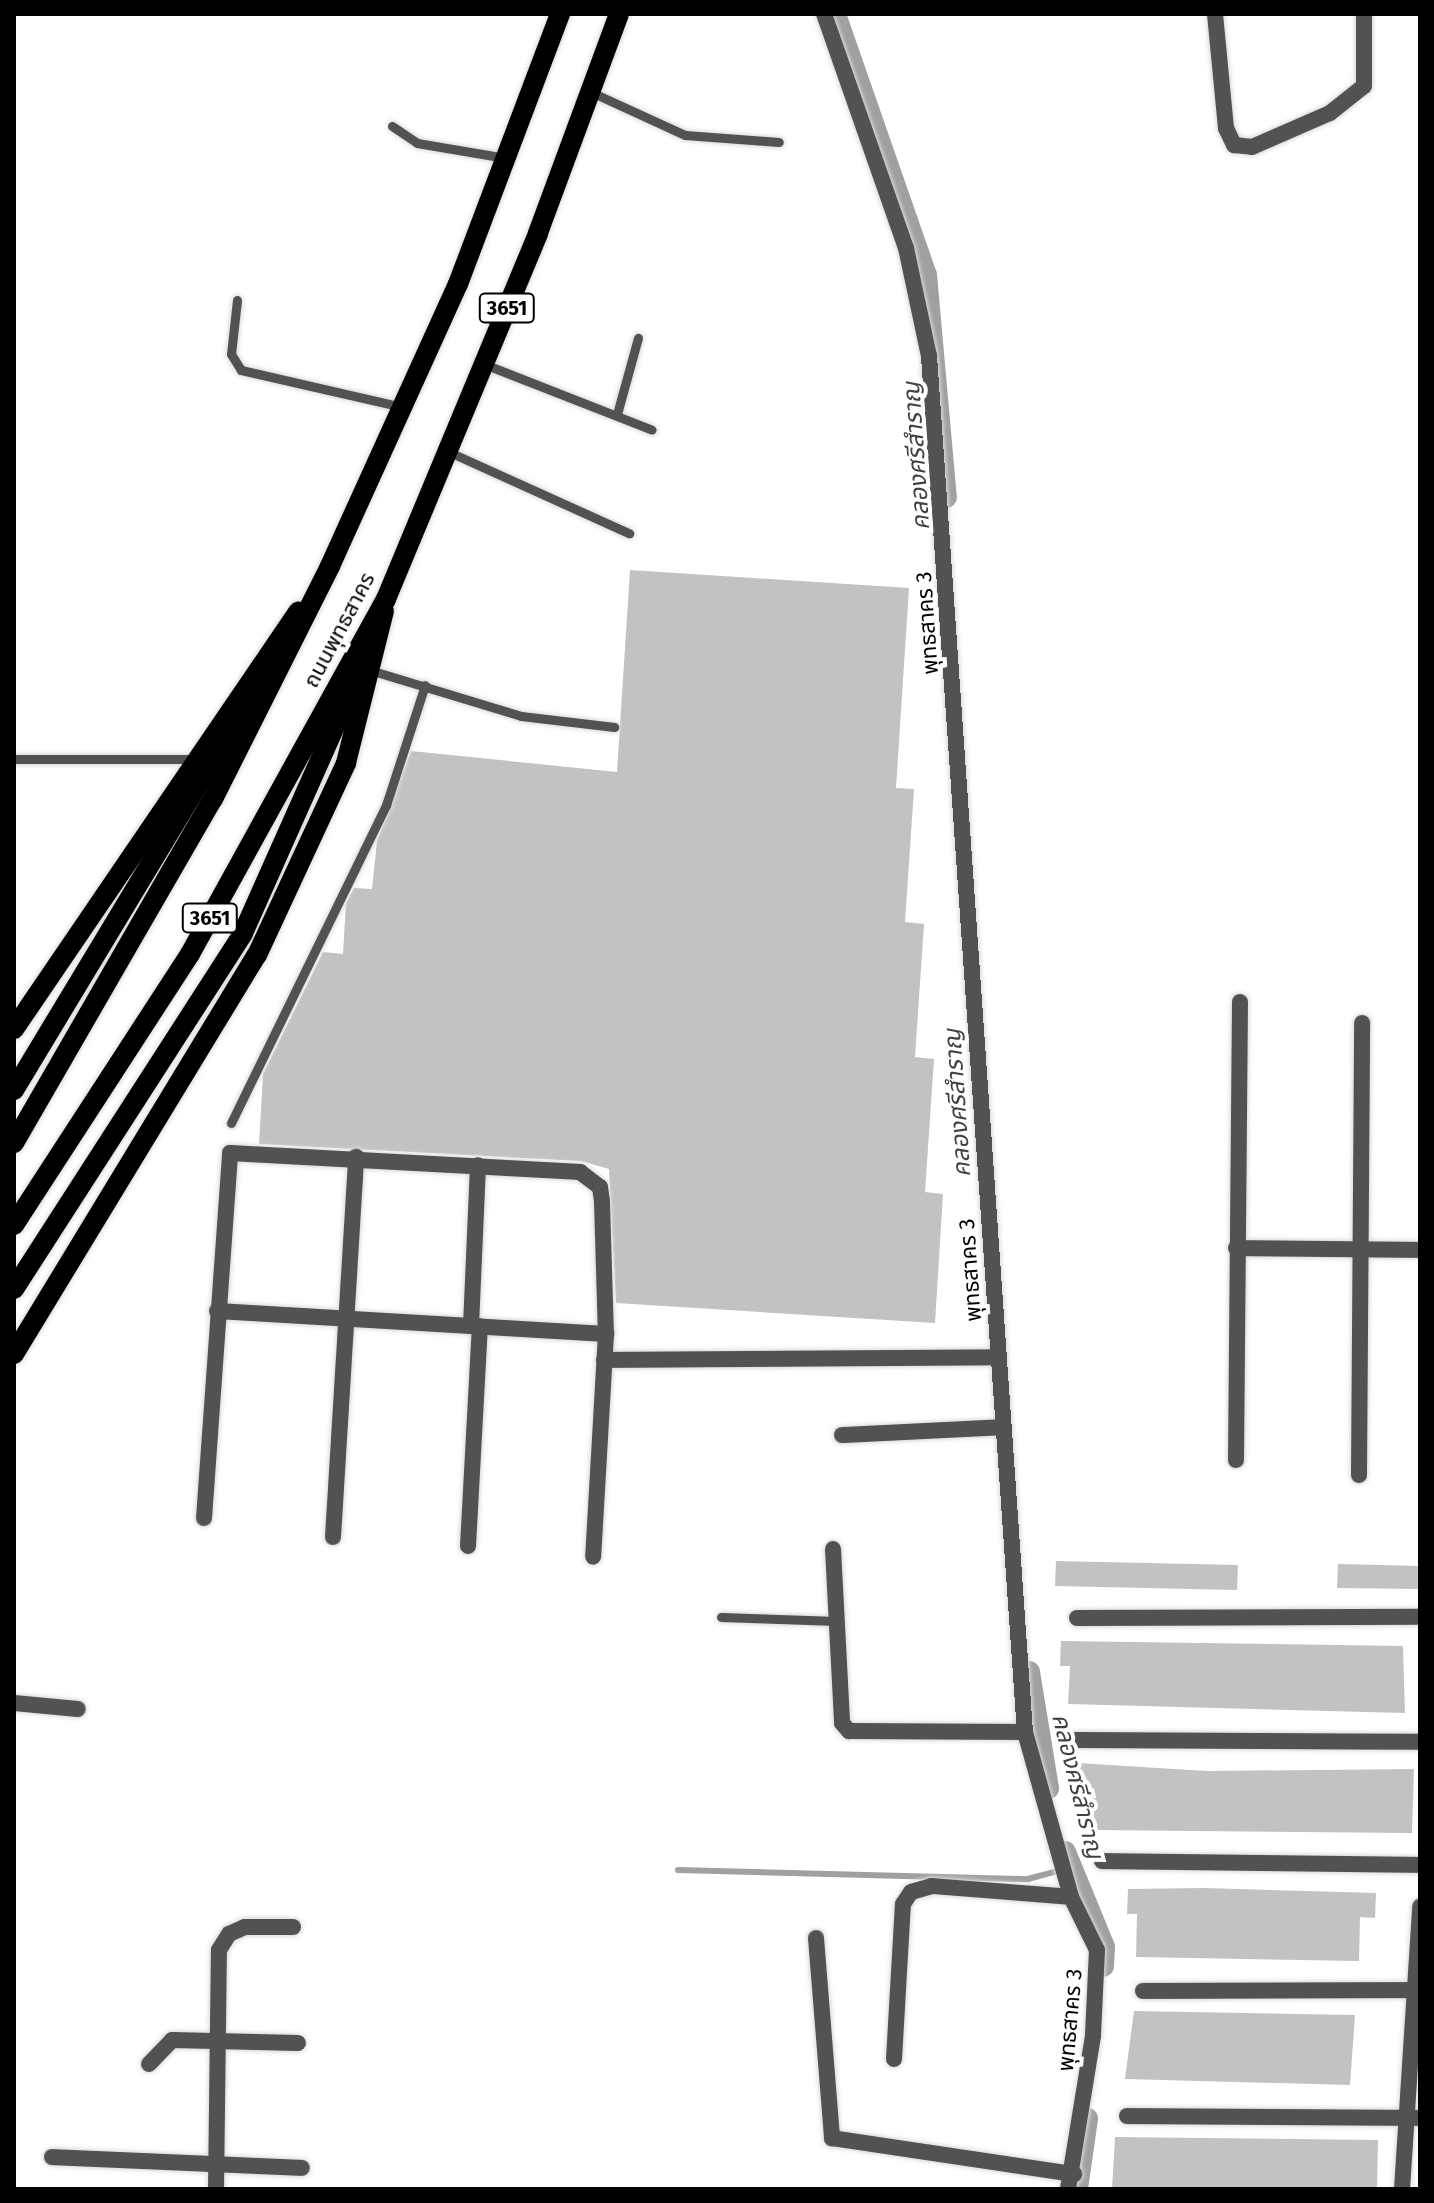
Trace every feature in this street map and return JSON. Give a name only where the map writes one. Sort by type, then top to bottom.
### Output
[{"type":"main road","name":"ถนนพุทธสาคร","points":[[14,1143],[213,799],[330,566],[405,408],[509,158],[560,14]]},
{"type":"main road","name":"ถนนพุทธสาคร","points":[[14,1225],[190,954],[386,599],[484,364],[619,14]]},
{"type":"main road","points":[[14,1029],[195,759],[330,566]]},
{"type":"main road","points":[[14,1090],[330,566]]},
{"type":"main road","points":[[14,1354],[257,955],[320,830],[373,671],[386,599]]},
{"type":"main road","points":[[14,1289],[243,933],[329,751],[386,599]]},
{"type":"street","name":"พุทธสาคร 3","points":[[824,14],[906,248],[929,356],[1025,1732],[1071,1897],[1097,1950],[1071,2181]]},
{"type":"street","points":[[1215,14],[1226,128],[1234,145],[1252,147],[1330,113],[1364,86],[1364,14]]},
{"type":"street","points":[[1236,1460],[1240,1002]]},
{"type":"street","points":[[1359,1475],[1362,1023]]},
{"type":"street","points":[[204,1518],[230,1153],[356,1157],[580,1172],[600,1187],[606,1334],[593,1557]]},
{"type":"street","points":[[333,1537],[356,1157]]},
{"type":"street","points":[[468,1546],[478,1165]]},
{"type":"street","points":[[1236,1248],[1420,1250]]},
{"type":"street","points":[[217,1311],[606,1334]]},
{"type":"street","points":[[604,1360],[998,1357]]},
{"type":"street","points":[[842,1435],[1003,1427]]},
{"type":"street","points":[[833,1549],[842,1723],[849,1731],[1025,1732]]},
{"type":"street","points":[[1077,1618],[1420,1617]]},
{"type":"street","points":[[14,1703],[78,1709]]},
{"type":"street","points":[[1076,1740],[1420,1742]]},
{"type":"street","points":[[1102,1861],[1420,1865]]},
{"type":"street","points":[[894,2059],[903,1904],[911,1892],[932,1886],[1071,1897]]},
{"type":"street","points":[[1402,2189],[1412,2118],[1420,1907]]},
{"type":"street","points":[[216,2189],[219,1950],[229,1934],[293,1927]]},
{"type":"street","points":[[816,1938],[832,2138],[1071,2181]]},
{"type":"street","points":[[1143,1991],[1416,1990]]},
{"type":"street","points":[[149,2064],[172,2040],[298,2043]]},
{"type":"street","points":[[1127,2116],[1412,2118]]},
{"type":"street","points":[[52,2157],[302,2168]]},
{"type":"lane","points":[[591,92],[685,135],[779,142]]},
{"type":"lane","points":[[392,126],[417,143],[509,158]]},
{"type":"lane","points":[[237,300],[231,354],[241,370],[405,408]]},
{"type":"lane","points":[[617,414],[638,338]]},
{"type":"lane","points":[[484,364],[652,430]]},
{"type":"lane","points":[[447,451],[629,533]]},
{"type":"lane","points":[[373,671],[521,716],[614,727]]},
{"type":"lane","points":[[231,1123],[386,805],[425,685]]},
{"type":"lane","points":[[14,759],[195,759]]},
{"type":"lane","points":[[721,1617],[837,1621]]},
{"type":"building","points":[[630,570],[909,588],[896,788],[914,789],[905,922],[924,924],[915,1057],[934,1059],[925,1192],[943,1194],[935,1323],[616,1303],[609,1169],[581,1161],[259,1144],[263,1074],[323,952],[343,954],[346,903],[354,888],[372,889],[377,841],[411,751],[617,772]]},
{"type":"building","points":[[1056,1561],[1238,1565],[1237,1590],[1055,1586]]},
{"type":"building","points":[[1338,1564],[1420,1566],[1420,1589],[1337,1588]]},
{"type":"building","points":[[1061,1641],[1403,1646],[1405,1713],[1068,1704],[1070,1666],[1060,1666]]},
{"type":"building","points":[[1078,1763],[1206,1771],[1414,1769],[1412,1833],[1092,1830],[1093,1788],[1078,1787]]},
{"type":"building","points":[[1128,1889],[1376,1893],[1375,1918],[1360,1917],[1359,1961],[1136,1957],[1137,1914],[1127,1914]]},
{"type":"building","points":[[1134,2011],[1355,2015],[1350,2085],[1125,2079]]},
{"type":"building","points":[[1115,2137],[1378,2140],[1377,2189],[1112,2189]]},
{"type":"waterway","name":"คลองศรีสำราญ","points":[[835,14],[926,275],[946,497]]},
{"type":"waterway","points":[[1029,1672],[1048,1788]]},
{"type":"waterway","name":"คลองศรีสำราญ","points":[[1065,1852],[1104,1947],[1103,1966]]},
{"type":"waterway","points":[[678,1870],[1028,1879],[1062,1870]]},
{"type":"waterway","name":"คลองศรีสำราญ","points":[[1077,2189],[1087,2119]]}]
